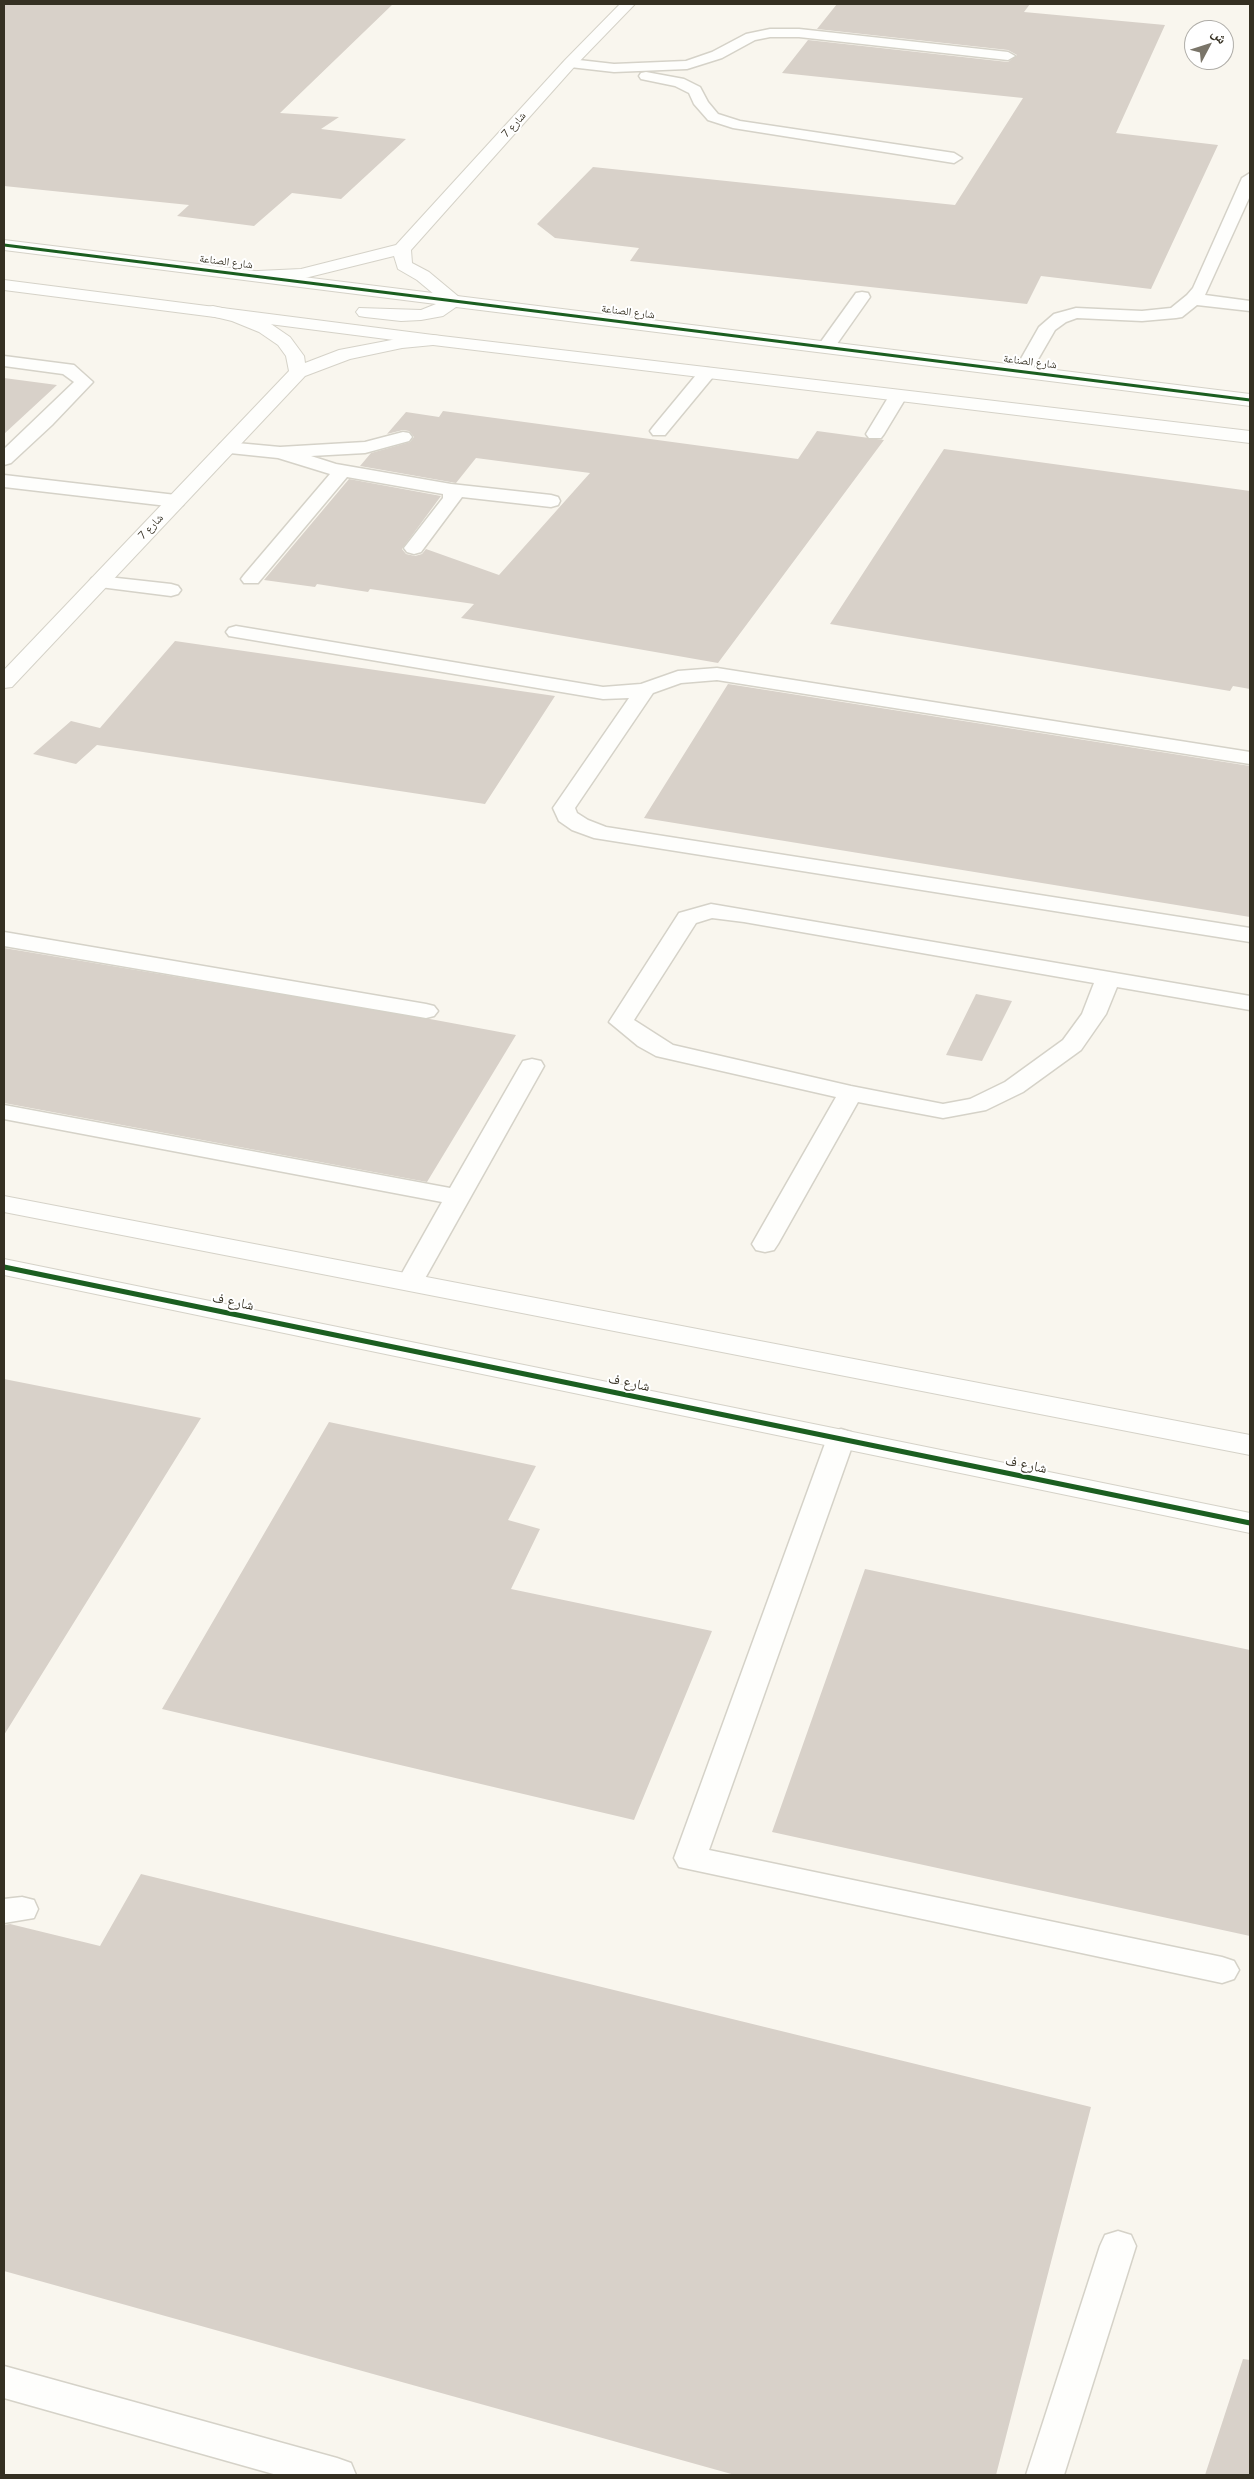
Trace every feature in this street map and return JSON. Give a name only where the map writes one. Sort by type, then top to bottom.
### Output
[{"type":"street","name":"شارع 7","points":[[402,249],[570,63],[628,4]]},
{"type":"street","name":"شارع الصناعة","points":[[4,245],[1250,400]]},
{"type":"street","points":[[258,276],[301,274],[340,266],[402,249],[404,265],[423,276],[453,301],[437,312],[422,315],[402,316],[353,310]]},
{"type":"street","points":[[4,268],[51,274]]},
{"type":"street","points":[[4,285],[205,309],[433,340],[1250,437]]},
{"type":"street","points":[[205,309],[238,317],[271,332],[284,341],[295,356],[298,372]]},
{"type":"street","name":"شارع 7","points":[[4,682],[298,372],[320,362],[354,352],[392,344],[433,340]]},
{"type":"street","points":[[4,1204],[1250,1445]]},
{"type":"street","name":"شارع ف","points":[[4,1267],[1250,1523]]},
{"type":"lane","points":[[614,68],[687,65],[718,55],[750,37],[770,33],[798,33],[1008,56]]},
{"type":"lane","points":[[570,63],[614,68],[679,82],[695,90],[701,104],[713,117],[738,125],[954,158]]},
{"type":"lane","points":[[1022,371],[1048,327],[1060,318],[1076,313],[1142,316],[1176,313],[1193,299],[1202,290],[1250,178]]},
{"type":"lane","points":[[826,347],[862,297]]},
{"type":"lane","points":[[1193,299],[1250,306]]},
{"type":"lane","points":[[4,361],[68,369],[84,382],[4,460]]},
{"type":"lane","points":[[659,431],[707,373]]},
{"type":"lane","points":[[875,434],[898,396]]},
{"type":"lane","points":[[226,448],[280,453],[365,447],[403,437]]},
{"type":"lane","points":[[280,453],[342,471],[451,490],[552,501]]},
{"type":"lane","points":[[251,579],[342,471]]},
{"type":"lane","points":[[4,481],[176,501]]},
{"type":"lane","points":[[414,548],[453,498],[451,490]]},
{"type":"lane","points":[[99,582],[171,590]]},
{"type":"lane","points":[[236,632],[603,693],[624,693],[646,689],[678,677],[717,674],[1250,758]]},
{"type":"lane","points":[[646,689],[564,808],[567,816],[580,825],[602,833],[1250,935]]},
{"type":"lane","points":[[1108,978],[1094,1014],[1072,1045],[1014,1087],[977,1105],[943,1111],[851,1093],[665,1050],[647,1042],[622,1022],[687,918],[711,911],[754,916],[1108,978],[1250,1004]]},
{"type":"lane","points":[[4,939],[426,1011]]},
{"type":"lane","points":[[410,1282],[532,1066]]},
{"type":"lane","points":[[765,1244],[851,1093]]},
{"type":"lane","points":[[4,1112],[458,1197]]},
{"type":"lane","points":[[841,1438],[690,1858],[1222,1970]]},
{"type":"lane","points":[[1045,2475],[1118,2246]]},
{"type":"lane","points":[[4,2382],[337,2475]]},
{"type":"building","points":[[4,4],[393,4],[280,113],[339,117],[321,129],[406,139],[341,199],[292,193],[254,226],[177,216],[189,205],[4,186]]},
{"type":"building","points":[[837,4],[1030,4],[1024,12],[1165,25],[1116,133],[1218,145],[1151,289],[1041,276],[1027,304],[630,261],[639,248],[555,238],[537,224],[593,167],[955,205],[1023,98],[782,73],[808,40],[1008,62],[1017,55],[1008,50],[817,29]]},
{"type":"building","points":[[4,378],[57,385],[4,434]]},
{"type":"building","points":[[443,411],[798,459],[817,431],[884,440],[718,663],[461,618],[474,604],[370,589],[368,592],[317,584],[315,587],[264,580],[349,479],[441,496],[402,549],[406,554],[415,556],[422,554],[426,549],[499,575],[590,473],[476,458],[456,483],[360,466],[371,453],[410,442],[414,437],[409,431],[403,430],[387,434],[406,412],[439,417]]},
{"type":"building","points":[[944,449],[1250,491],[1250,689],[1233,686],[1230,691],[830,624]]},
{"type":"building","points":[[175,641],[555,696],[485,804],[97,745],[76,764],[33,754],[71,721],[100,728]]},
{"type":"building","points":[[728,684],[1250,766],[1250,917],[644,818]]},
{"type":"building","points":[[4,948],[516,1035],[427,1182],[4,1103]]},
{"type":"building","points":[[976,994],[1012,1001],[982,1061],[946,1055]]},
{"type":"building","points":[[4,1379],[201,1418],[4,1735]]},
{"type":"building","points":[[329,1422],[536,1466],[508,1520],[540,1529],[511,1589],[712,1631],[634,1820],[162,1709]]},
{"type":"building","points":[[865,1569],[1250,1650],[1250,1936],[772,1832]]},
{"type":"building","points":[[141,1874],[1091,2107],[996,2475],[735,2475],[4,2271],[4,1925],[10,1924],[100,1946]]},
{"type":"building","points":[[1243,2359],[1250,2360],[1250,2475],[1205,2475]]},
{"type":"cycle path","points":[[4,245],[1250,400]]},
{"type":"cycle path","points":[[4,1267],[1250,1523]]}]
